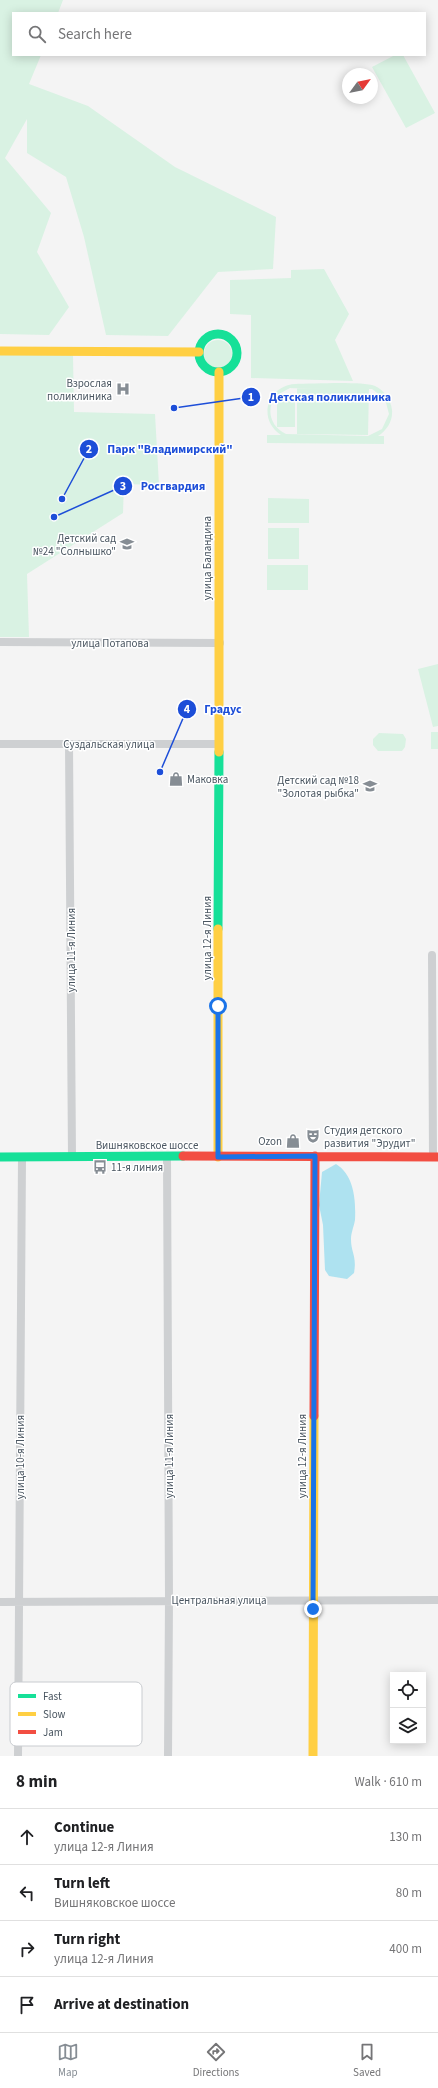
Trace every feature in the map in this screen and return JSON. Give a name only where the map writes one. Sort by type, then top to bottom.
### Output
[{"type":"street","points":[[215,335],[227,336],[235,345],[237,358],[230,368],[219,372],[213,371],[203,364],[200,352],[204,341],[215,335]]},
{"type":"street","points":[[0,351],[200,352]]},
{"type":"street","name":"улица Баландина","points":[[219,372],[219,744]]},
{"type":"street","name":"улица Потапова","points":[[0,642],[220,643]]},
{"type":"street","name":"Суздальская улица","points":[[0,744],[219,744]]},
{"type":"street","name":"улица 11-я Линия","points":[[70,744],[72,1157]]},
{"type":"street","name":"улица 12-я Линия","points":[[218,1157],[219,744]]},
{"type":"street","points":[[432,955],[435,1157]]},
{"type":"street","name":"улица 12-я Линия","points":[[313,1756],[315,1156]]},
{"type":"street","name":"Вишняковское шоссе","points":[[0,1157],[435,1157]]},
{"type":"street","name":"улица 10-я Линия","points":[[18,1682],[22,1157]]},
{"type":"street","name":"улица 11-я Линия","points":[[167,1157],[170,1600],[168,1756]]},
{"type":"street","name":"Центральная улица","points":[[0,1602],[313,1599],[438,1600]]},
{"type":"green space","points":[[0,0],[63,0],[58,12],[12,12],[12,56],[41,56],[29,84],[88,106],[175,167],[276,217],[273,269],[218,272],[168,336],[106,335],[84,237],[66,177],[27,153],[27,119],[5,158],[51,213],[37,252],[69,307],[49,335],[0,334]]},
{"type":"green space","points":[[393,56],[404,56],[435,113],[406,128],[378,78],[378,68],[373,68]]},
{"type":"green space","points":[[324,269],[349,314],[335,340],[353,381],[251,378],[251,315],[230,314],[230,280],[291,278],[291,270]]},
{"type":"green space","points":[[218,340],[228,344],[232,354],[228,364],[218,368],[208,364],[204,354],[208,344]]},
{"type":"green space","points":[[0,354],[73,355],[74,412],[155,414],[159,485],[124,484],[123,513],[27,574],[29,637],[0,637]]},
{"type":"green space","points":[[348,383],[368,384],[375,386],[389,399],[392,410],[392,418],[389,425],[378,436],[384,436],[384,444],[267,443],[267,435],[281,435],[269,421],[268,404],[272,397],[285,386],[295,384]],"holes":[[[290,388],[372,389],[385,399],[389,414],[382,429],[368,436],[286,434],[276,427],[270,411],[273,400],[277,395]]]},
{"type":"green space","points":[[297,388],[369,389],[368,435],[297,434]]},
{"type":"green space","points":[[277,395],[295,395],[295,427],[277,427]]},
{"type":"green space","points":[[268,498],[309,499],[309,523],[268,523]]},
{"type":"green space","points":[[268,528],[299,528],[299,559],[268,559]]},
{"type":"green space","points":[[267,565],[308,565],[308,590],[267,590]]},
{"type":"green space","points":[[438,664],[438,726],[433,727],[418,669]]},
{"type":"green space","points":[[431,732],[438,732],[438,749],[431,749]]},
{"type":"green space","points":[[379,733],[403,734],[406,739],[405,747],[402,751],[378,751],[373,745],[373,739]]},
{"type":"water","points":[[336,1164],[347,1175],[350,1181],[353,1189],[355,1204],[355,1220],[351,1239],[355,1267],[354,1273],[347,1279],[329,1276],[325,1270],[323,1225],[319,1205],[322,1172]]},
{"type":"traffic: fast","points":[[218,334],[228,337],[234,343],[237,353],[234,363],[228,369],[218,372],[208,369],[202,363],[199,353],[202,343],[208,337],[218,334]]},
{"type":"traffic: fast","points":[[218,929],[219,752]]},
{"type":"traffic: fast","points":[[0,1157],[183,1156]]},
{"type":"traffic: slow","points":[[0,351],[199,352]]},
{"type":"traffic: slow","points":[[219,372],[219,752]]},
{"type":"traffic: slow","points":[[218,929],[218,1157]]},
{"type":"traffic: slow","points":[[313,1756],[314,1416]]},
{"type":"traffic: jam","points":[[183,1156],[438,1157]]},
{"type":"traffic: jam","points":[[314,1416],[315,1156]]},
{"type":"place","name":"Взрослая поликлиника","points":[[123,389]]},
{"type":"place","name":"Детская поликлиника","points":[[174,408]]},
{"type":"place","name":"Парк \"Владимирский\"","points":[[62,499]]},
{"type":"place","name":"Росгвардия","points":[[54,517]]},
{"type":"place","name":"Детский сад №24 \"Солнышко\"","points":[[127,544]]},
{"type":"place","name":"Градус","points":[[160,772]]},
{"type":"place","name":"Маковка","points":[[176,779]]},
{"type":"place","name":"Детский сад №18 \"Золотая рыбка\"","points":[[370,786]]},
{"type":"place","name":"Студия детского развития \"Эрудит\"","points":[[313,1136]]},
{"type":"place","name":"Ozon","points":[[293,1141]]},
{"type":"place","name":"11-я линия","points":[[100,1167]]},
{"type":"route","points":[[218,1006],[218,1157],[315,1156],[313,1609]]}]
